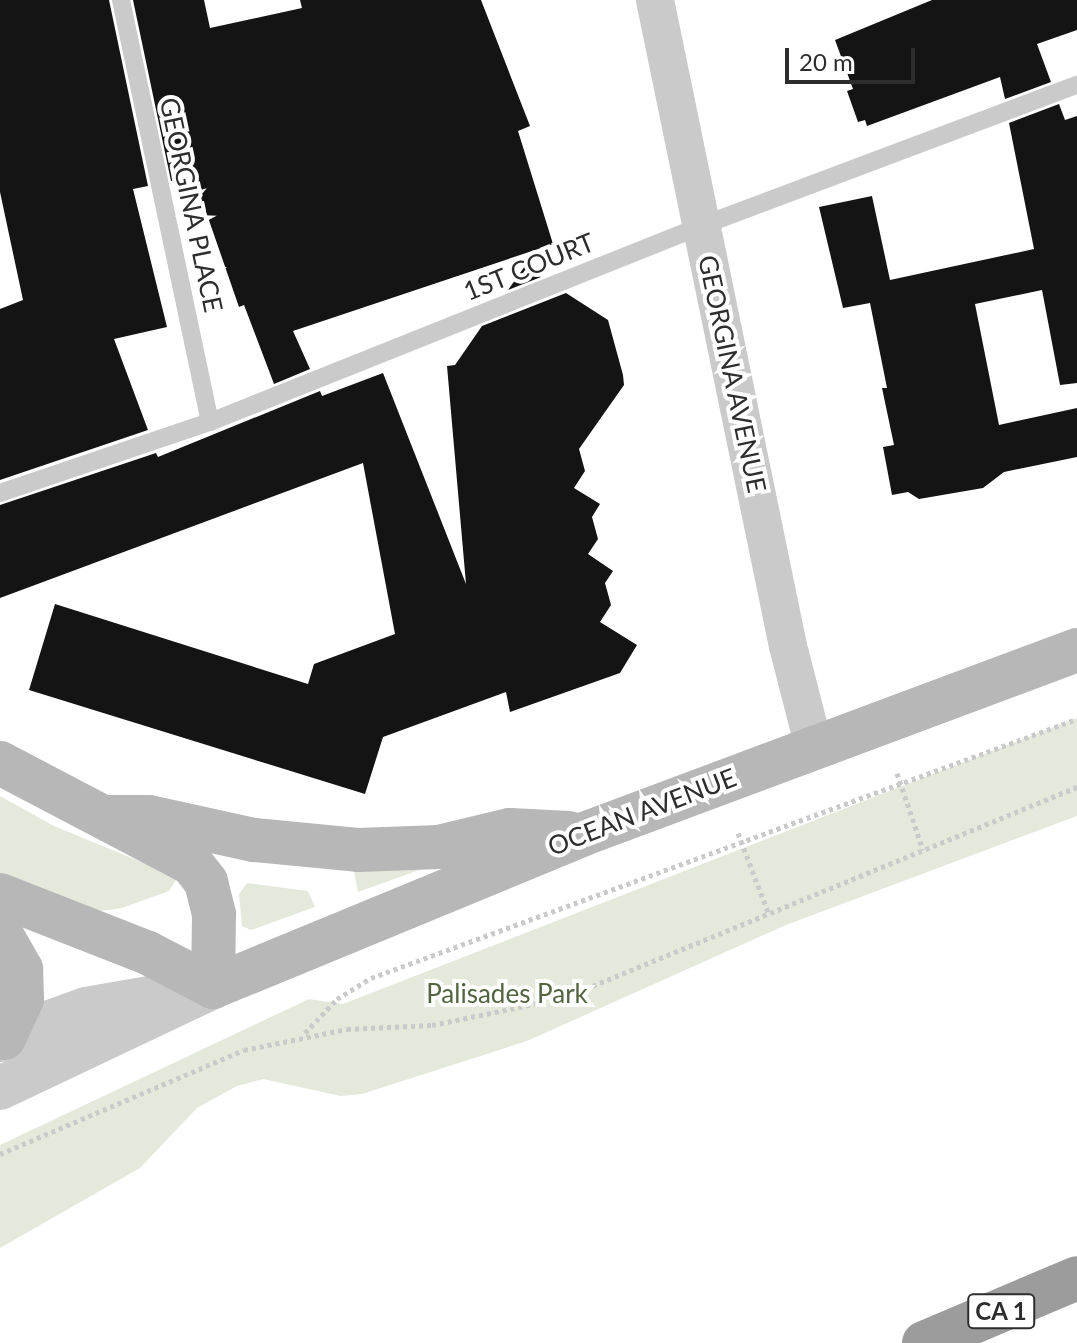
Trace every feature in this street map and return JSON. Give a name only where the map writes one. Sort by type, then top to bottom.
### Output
[{"type":"highway","name":"CA 1","points":[[924,1343],[1077,1278]]},
{"type":"main road","name":"OCEAN AVENUE","points":[[213,987],[584,834],[1077,650]]},
{"type":"main road","points":[[0,763],[192,864],[206,882],[214,915],[213,987],[148,953],[0,895]]},
{"type":"main road","points":[[104,817],[149,817],[254,840],[358,850],[439,847],[510,830],[584,834]]},
{"type":"main road","points":[[0,932],[21,969],[22,999],[2,1039]]},
{"type":"street","name":"GEORGINA AVENUE","points":[[655,0],[814,747]]},
{"type":"street","name":"OCEAN AVENUE","points":[[2,1039],[86,1009],[213,987]]},
{"type":"street","name":"OCEAN AVENUE","points":[[0,1088],[213,987]]},
{"type":"lane","name":"GEORGINA PLACE","points":[[121,0],[210,422]]},
{"type":"lane","name":"1ST COURT","points":[[0,493],[210,422],[701,226],[1077,85]]},
{"type":"path","points":[[303,1035],[337,999],[371,978],[742,845],[1077,719]]},
{"type":"path","points":[[897,773],[923,850]]},
{"type":"path","points":[[0,1154],[244,1050],[303,1035],[432,1025],[563,998],[1077,787]]},
{"type":"path","points":[[738,833],[768,912]]},
{"type":"green space","name":"Palisades Park","points":[[1077,718],[1077,816],[786,925],[527,1041],[362,1094],[341,1096],[263,1079],[237,1086],[197,1108],[140,1168],[0,1248],[0,1145],[309,999],[343,1004]]},
{"type":"green space","points":[[0,796],[54,826],[178,877],[169,891],[122,908],[85,913],[0,876]]},
{"type":"green space","points":[[353,867],[422,869],[358,892]]},
{"type":"green space","points":[[247,883],[308,891],[315,907],[251,930],[242,926],[239,894]]},
{"type":"building","points":[[0,0],[109,0],[148,186],[133,189],[167,327],[114,339],[148,430],[0,480],[0,309],[23,300],[0,192]]},
{"type":"building","points":[[133,0],[204,0],[210,28],[302,8],[300,0],[481,0],[530,126],[518,131],[553,244],[293,331],[310,369],[274,384],[244,305],[239,307],[194,177],[171,181]]},
{"type":"building","points":[[932,0],[1077,0],[1077,30],[1037,44],[1051,82],[1005,99],[1000,77],[867,126],[865,120],[858,122],[847,91],[853,89],[835,40]]},
{"type":"building","points":[[1059,104],[1065,120],[1077,116],[1077,383],[1060,385],[1042,290],[975,304],[999,425],[1077,408],[1077,457],[1004,472],[983,488],[919,499],[908,492],[892,495],[883,447],[894,445],[882,388],[887,388],[870,303],[843,308],[819,207],[872,196],[890,280],[1034,249],[1009,123]]},
{"type":"building","points":[[525,266],[541,277],[508,290]]},
{"type":"building","points":[[566,293],[608,320],[623,375],[624,385],[579,449],[585,471],[574,488],[600,504],[592,517],[598,539],[588,554],[613,571],[605,583],[611,605],[600,622],[637,645],[620,673],[510,712],[506,692],[383,737],[365,794],[29,690],[55,604],[308,684],[314,664],[395,634],[363,463],[0,598],[0,505],[156,453],[158,457],[320,391],[322,396],[383,373],[466,584],[447,366],[455,365],[482,326]]}]
